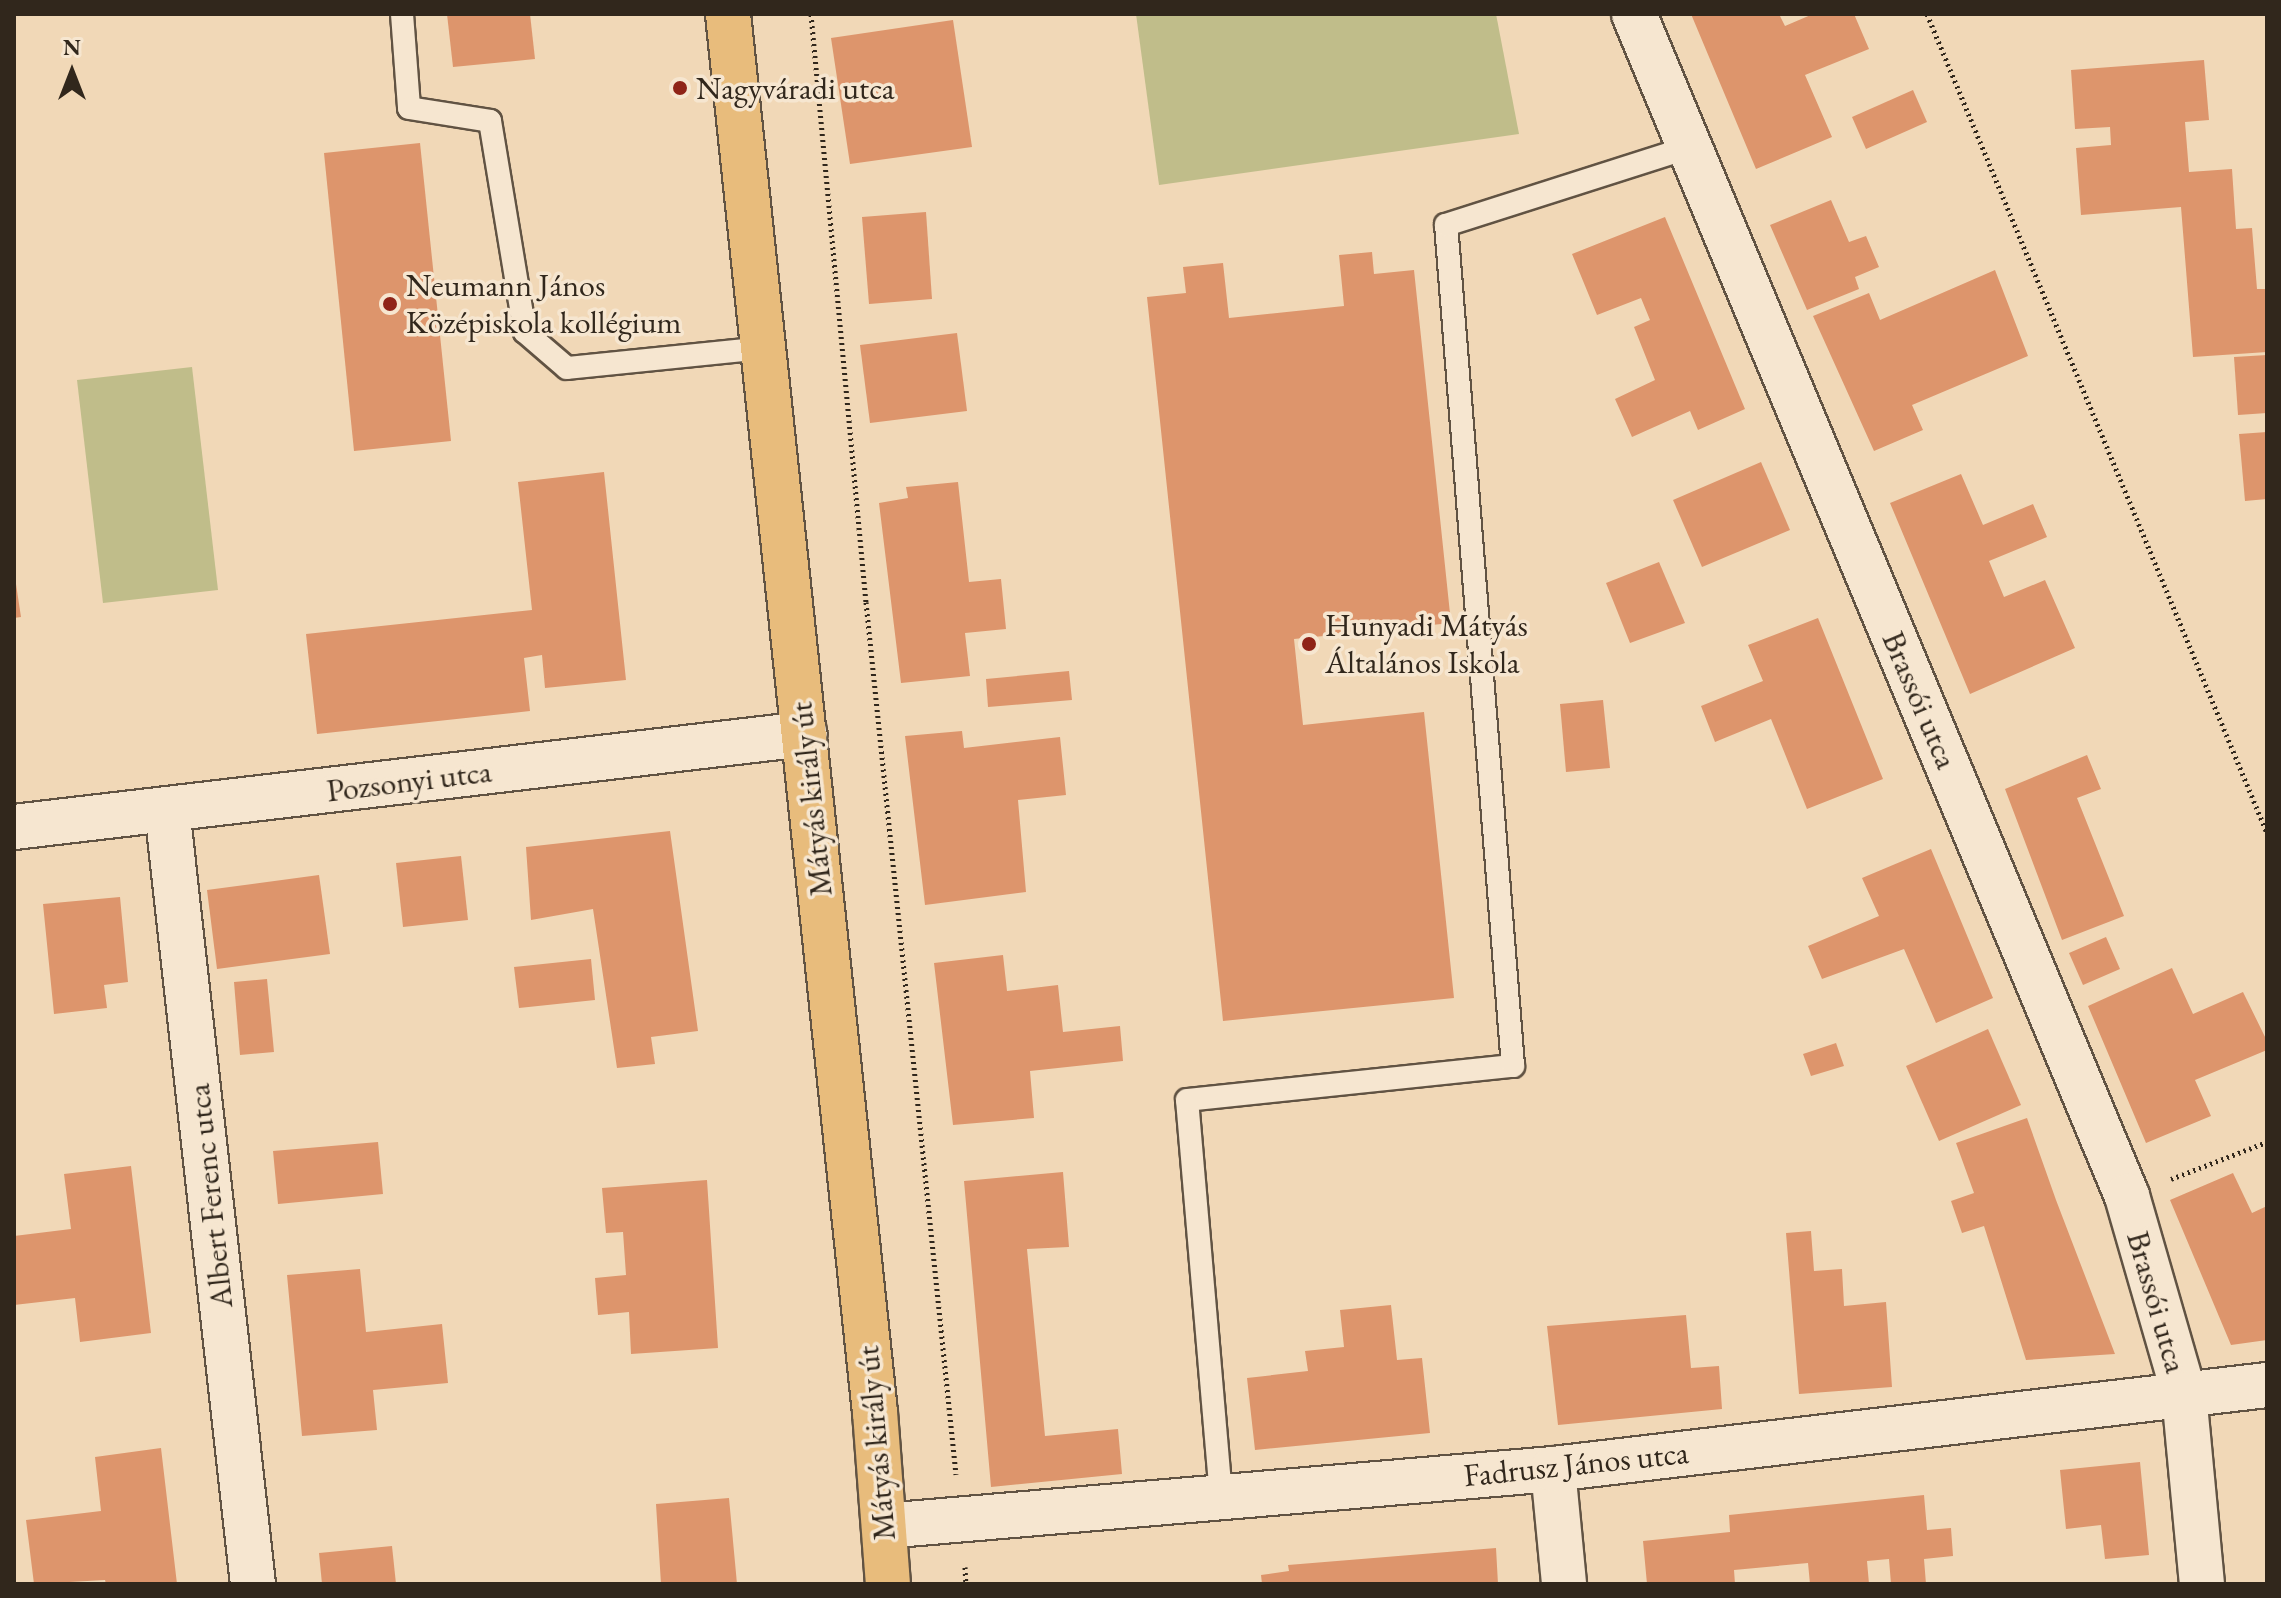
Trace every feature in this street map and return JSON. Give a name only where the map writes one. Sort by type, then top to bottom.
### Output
[{"type":"main road","name":"Mátyás király út","points":[[728,14],[805,734],[888,1584]]},
{"type":"street","name":"Brassói utca","points":[[1634,14],[2127,1196],[2184,1394],[2202,1584]]},
{"type":"street","name":"Pozsonyi utca","points":[[14,827],[805,734]]},
{"type":"street","name":"Albert Ferenc utca","points":[[167,809],[253,1584]]},
{"type":"street","name":"Fadrusz János utca","points":[[884,1526],[1553,1469],[2267,1385]]},
{"type":"street","points":[[1553,1469],[1564,1584]]},
{"type":"lane","points":[[402,14],[409,108],[490,121],[525,332],[567,368],[764,348]]},
{"type":"lane","points":[[1221,1496],[1187,1100],[1513,1066],[1446,225],[1690,147]]},
{"type":"path","points":[[811,14],[866,602],[966,1584]]},
{"type":"path","points":[[1927,14],[2267,833]]},
{"type":"path","points":[[2127,1196],[2267,1142]]},
{"type":"shaded area","points":[[1136,14],[1496,14],[1519,134],[1159,185]]},
{"type":"shaded area","points":[[192,367],[218,590],[103,603],[77,380]]},
{"type":"building","points":[[447,14],[530,14],[535,59],[453,67]]},
{"type":"building","points":[[1691,14],[1779,14],[1785,26],[1813,14],[1854,14],[1869,49],[1805,75],[1832,137],[1756,169]]},
{"type":"building","points":[[953,20],[972,147],[850,164],[831,38]]},
{"type":"building","points":[[2204,60],[2209,120],[2185,122],[2189,172],[2232,169],[2236,229],[2252,228],[2257,289],[2267,289],[2267,352],[2193,357],[2181,207],[2081,215],[2076,148],[2111,145],[2110,127],[2075,129],[2071,70]]},
{"type":"building","points":[[1913,90],[1927,122],[1866,149],[1852,117]]},
{"type":"building","points":[[420,143],[451,441],[354,451],[324,153]]},
{"type":"building","points":[[1831,200],[1849,242],[1866,236],[1879,267],[1855,277],[1859,289],[1807,310],[1770,225]]},
{"type":"building","points":[[926,212],[932,299],[869,304],[862,217]]},
{"type":"building","points":[[1665,217],[1745,409],[1698,430],[1690,411],[1632,437],[1615,399],[1655,380],[1634,327],[1650,320],[1641,298],[1597,315],[1572,254]]},
{"type":"building","points":[[1372,252],[1374,274],[1414,270],[1451,623],[1294,639],[1303,725],[1424,712],[1454,998],[1223,1021],[1147,297],[1186,293],[1183,267],[1223,263],[1229,318],[1344,306],[1339,255]]},
{"type":"building","points":[[1995,270],[2028,356],[1912,405],[1923,430],[1874,451],[1813,316],[1869,293],[1880,320]]},
{"type":"building","points":[[957,333],[967,411],[870,423],[860,345]]},
{"type":"building","points":[[2267,355],[2267,413],[2238,415],[2234,357]]},
{"type":"building","points":[[2267,432],[2267,499],[2245,501],[2239,434]]},
{"type":"building","points":[[1761,462],[1790,530],[1702,567],[1673,500]]},
{"type":"building","points":[[604,472],[626,680],[545,688],[542,655],[524,658],[530,711],[317,734],[306,634],[532,610],[518,482]]},
{"type":"building","points":[[1961,474],[1983,525],[2033,504],[2047,537],[1989,561],[2004,597],[2045,580],[2075,648],[1970,694],[1890,503]]},
{"type":"building","points":[[958,482],[969,582],[1001,579],[1006,629],[965,633],[970,676],[901,683],[879,503],[908,498],[906,487]]},
{"type":"building","points":[[1659,562],[1685,623],[1630,643],[1606,583]]},
{"type":"building","points":[[14,571],[21,617],[14,618]]},
{"type":"building","points":[[1818,618],[1883,779],[1807,809],[1771,719],[1715,742],[1701,706],[1763,681],[1748,645]]},
{"type":"building","points":[[1069,671],[1072,700],[988,707],[986,679]]},
{"type":"building","points":[[1603,700],[1610,768],[1566,772],[1560,704]]},
{"type":"building","points":[[962,731],[964,748],[1060,737],[1066,795],[1018,800],[1026,892],[925,905],[905,736]]},
{"type":"building","points":[[2087,755],[2101,789],[2077,798],[2124,916],[2062,940],[2005,789]]},
{"type":"building","points":[[670,831],[698,1031],[651,1037],[655,1064],[617,1068],[593,909],[531,920],[526,847]]},
{"type":"building","points":[[1931,849],[1993,998],[1936,1023],[1904,949],[1822,979],[1808,946],[1879,916],[1862,878]]},
{"type":"building","points":[[461,856],[468,920],[403,927],[396,863]]},
{"type":"building","points":[[319,875],[330,954],[217,969],[207,890]]},
{"type":"building","points":[[120,897],[128,982],[104,985],[107,1008],[54,1014],[43,904]]},
{"type":"building","points":[[2106,937],[2120,969],[2083,985],[2069,953]]},
{"type":"building","points":[[1003,955],[1007,991],[1058,985],[1063,1032],[1120,1026],[1123,1061],[1030,1071],[1034,1118],[953,1125],[934,963]]},
{"type":"building","points":[[591,959],[595,1000],[519,1008],[514,967]]},
{"type":"building","points":[[2172,968],[2193,1014],[2243,992],[2267,1041],[2267,1050],[2195,1080],[2211,1116],[2146,1143],[2088,1006]]},
{"type":"building","points":[[267,979],[274,1052],[240,1055],[234,982]]},
{"type":"building","points":[[1988,1029],[2021,1105],[1939,1141],[1906,1066]]},
{"type":"building","points":[[1836,1043],[1844,1066],[1811,1076],[1803,1054]]},
{"type":"building","points":[[2027,1118],[2115,1354],[2026,1360],[1984,1226],[1962,1233],[1951,1201],[1974,1193],[1956,1143]]},
{"type":"building","points":[[378,1142],[383,1194],[278,1204],[273,1151]]},
{"type":"building","points":[[131,1166],[151,1333],[80,1342],[75,1298],[14,1305],[14,1236],[71,1229],[64,1174]]},
{"type":"building","points":[[1063,1172],[1069,1247],[1027,1249],[1045,1436],[1118,1429],[1122,1474],[991,1487],[964,1181]]},
{"type":"building","points":[[2233,1173],[2252,1213],[2267,1206],[2267,1340],[2231,1345],[2170,1200]]},
{"type":"building","points":[[707,1180],[718,1348],[631,1354],[629,1312],[598,1315],[595,1278],[626,1275],[623,1232],[606,1233],[602,1188]]},
{"type":"building","points":[[1811,1231],[1814,1271],[1842,1269],[1844,1306],[1886,1302],[1892,1387],[1799,1394],[1786,1233]]},
{"type":"building","points":[[360,1269],[366,1332],[442,1324],[448,1383],[373,1390],[377,1430],[302,1436],[287,1275]]},
{"type":"building","points":[[1391,1305],[1397,1360],[1422,1358],[1430,1433],[1255,1450],[1247,1378],[1308,1371],[1305,1351],[1344,1347],[1340,1310]]},
{"type":"building","points":[[1686,1315],[1691,1368],[1719,1366],[1722,1409],[1558,1425],[1547,1326]]},
{"type":"building","points":[[161,1448],[177,1584],[106,1584],[105,1580],[34,1584],[26,1520],[101,1511],[95,1457]]},
{"type":"building","points":[[2140,1462],[2149,1555],[2105,1559],[2101,1525],[2066,1529],[2060,1470]]},
{"type":"building","points":[[1924,1495],[1927,1530],[1951,1528],[1953,1556],[1924,1559],[1926,1584],[1891,1584],[1889,1559],[1867,1561],[1869,1584],[1810,1584],[1808,1563],[1734,1570],[1735,1584],[1647,1584],[1643,1541],[1730,1532],[1729,1515]]},
{"type":"building","points":[[729,1498],[737,1584],[661,1584],[656,1504]]},
{"type":"building","points":[[392,1546],[396,1584],[322,1584],[319,1553]]},
{"type":"building","points":[[1496,1548],[1498,1584],[1262,1584],[1261,1575],[1289,1571],[1288,1565]]},
{"type":"place","name":"Nagyváradi utca","points":[[680,88]]},
{"type":"place","name":"Neumann János Középiskola kollégium","points":[[390,304]]},
{"type":"place","name":"Hunyadi Mátyás Általános Iskola","points":[[1309,644]]}]
